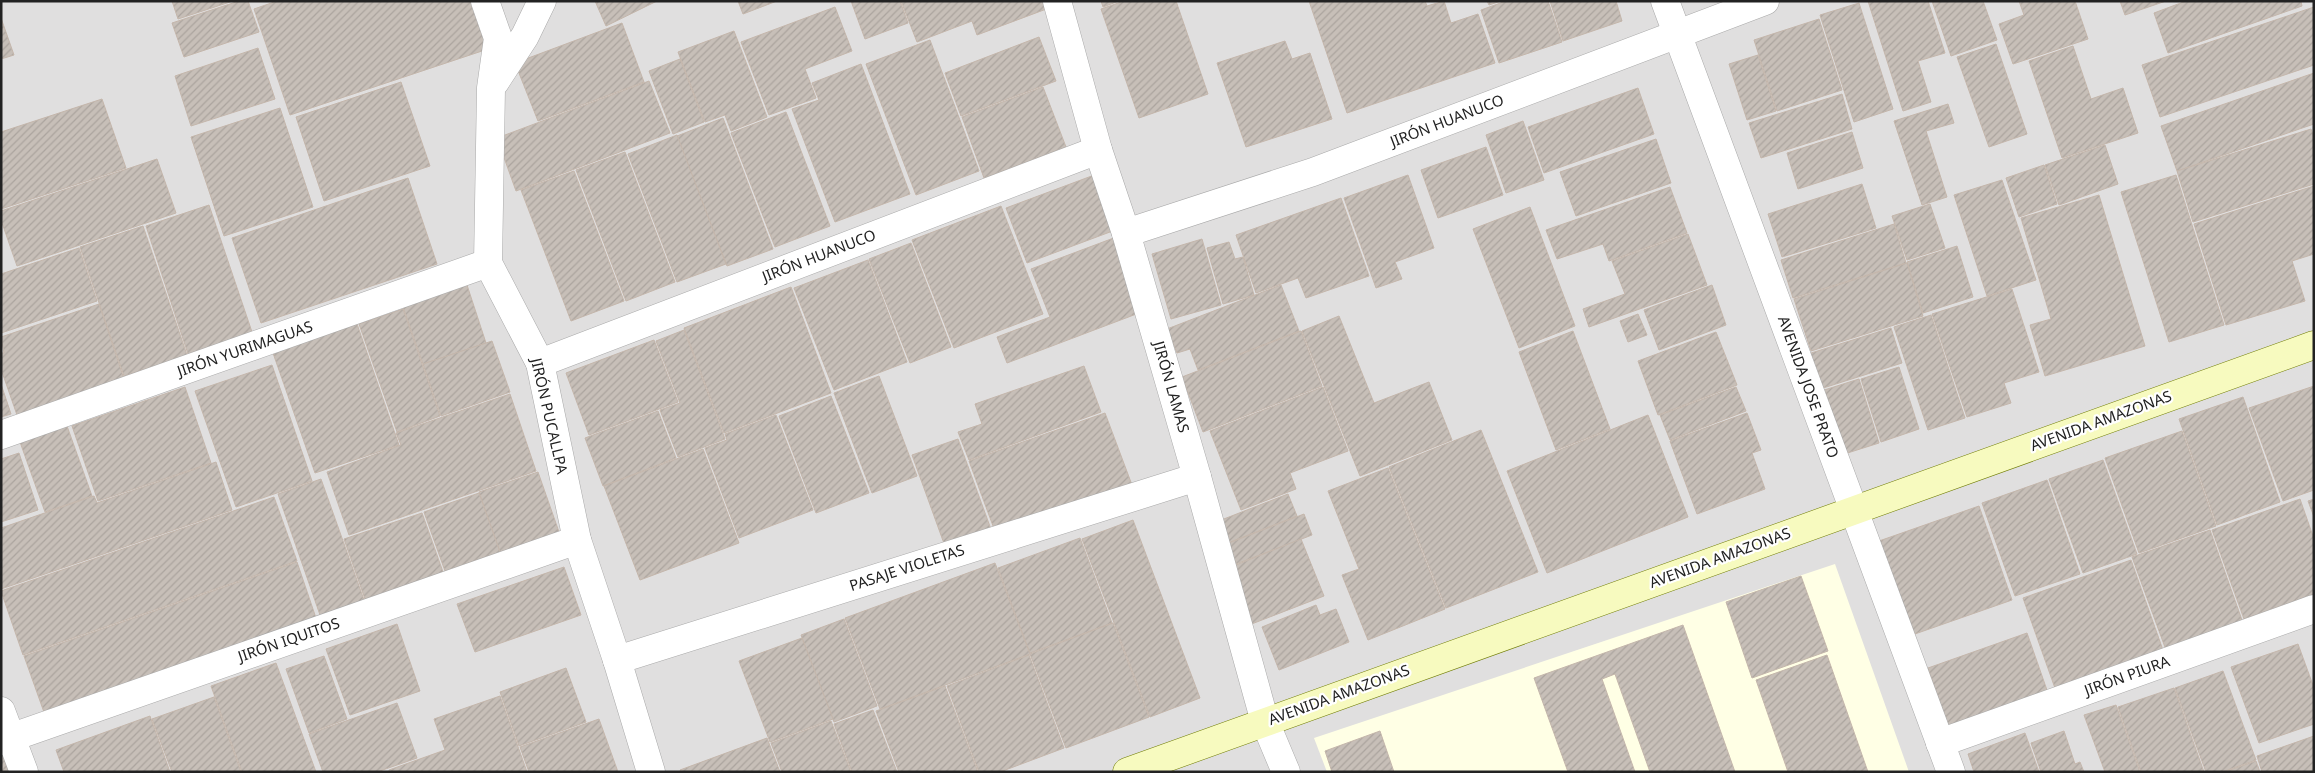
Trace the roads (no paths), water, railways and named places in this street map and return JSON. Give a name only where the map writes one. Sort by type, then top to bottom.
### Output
[{"type":"street","name":"JIRÓN PUCALLPA","points":[[485,1],[498,38],[491,88],[488,263],[540,362],[576,540],[617,660],[651,772]]},
{"type":"street","points":[[491,88],[525,36],[542,1]]},
{"type":"street","name":"JIRÓN LAMAS","points":[[1057,1],[1098,150],[1126,233],[1197,477],[1265,722],[1286,772]]},
{"type":"street","name":"AVENIDA JOSE PRATO","points":[[1665,1],[1951,772]]},
{"type":"street","name":"JIRÓN HUANUCO","points":[[1126,233],[1313,172],[1765,1]]},
{"type":"street","name":"JIRÓN HUANUCO","points":[[540,362],[1098,150]]},
{"type":"street","name":"JIRÓN YURIMAGUAS","points":[[1,435],[488,263]]},
{"type":"street","name":"AVENIDA AMAZONAS","points":[[1127,772],[2314,344]]},
{"type":"street","name":"PASAJE VIOLETAS","points":[[617,660],[1197,477]]},
{"type":"street","name":"JIRÓN IQUITOS","points":[[6,739],[576,540]]},
{"type":"street","name":"JIRÓN PIURA","points":[[1940,743],[2314,609]]},
{"type":"street","points":[[1,710],[6,739],[24,772]]}]
